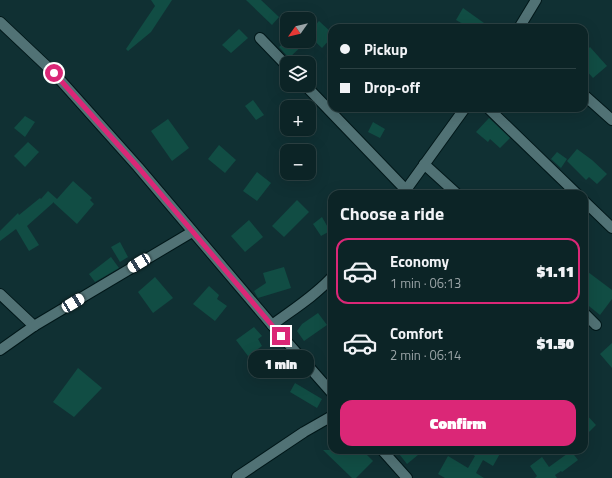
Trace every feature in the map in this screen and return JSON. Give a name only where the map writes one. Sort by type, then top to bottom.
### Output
[{"type":"street","points":[[521,24],[536,0]]},
{"type":"street","points":[[2,28],[54,73],[138,167],[192,232],[328,388]]},
{"type":"street","points":[[260,38],[280,59]]},
{"type":"street","points":[[311,92],[328,110]]},
{"type":"street","points":[[588,99],[612,120]]},
{"type":"street","points":[[330,112],[402,190]]},
{"type":"street","points":[[405,190],[462,112]]},
{"type":"street","points":[[492,112],[573,190]]},
{"type":"street","points":[[424,164],[453,190]]},
{"type":"street","points":[[588,205],[612,228]]},
{"type":"street","points":[[0,350],[34,326],[192,232]]},
{"type":"street","points":[[272,325],[306,300],[328,281]]},
{"type":"street","points":[[0,294],[34,326]]},
{"type":"street","points":[[588,317],[596,325]]},
{"type":"street","points":[[237,477],[304,432],[328,418]]},
{"type":"street","points":[[386,454],[407,478]]},
{"type":"building","points":[[151,0],[172,0],[151,32],[128,51],[126,49],[155,6]]},
{"type":"building","points":[[246,0],[261,0],[279,17],[272,25]]},
{"type":"building","points":[[463,8],[485,24],[463,24],[456,20]]},
{"type":"building","points":[[319,21],[328,29],[328,41],[322,48],[316,42],[316,24]]},
{"type":"building","points":[[239,29],[248,38],[231,53],[222,45]]},
{"type":"building","points":[[279,47],[300,48],[291,56],[287,56]]},
{"type":"building","points":[[590,47],[607,66],[593,78],[588,72],[588,49]]},
{"type":"building","points":[[253,100],[264,115],[256,120],[245,106]]},
{"type":"building","points":[[25,116],[35,122],[25,137],[14,128]]},
{"type":"building","points":[[489,118],[510,138],[500,148],[490,139],[488,142],[476,132]]},
{"type":"building","points":[[168,119],[189,148],[172,161],[151,131]]},
{"type":"building","points":[[373,122],[385,129],[380,138],[368,132]]},
{"type":"building","points":[[28,142],[39,152],[25,167],[14,156]]},
{"type":"building","points":[[219,145],[236,160],[225,173],[208,159]]},
{"type":"building","points":[[577,149],[607,174],[597,184],[589,177],[586,180],[567,161]]},
{"type":"building","points":[[557,152],[567,159],[561,168],[551,159]]},
{"type":"building","points":[[257,172],[271,183],[257,201],[243,191]]},
{"type":"building","points":[[73,181],[92,198],[90,200],[94,204],[77,224],[54,202],[27,226],[39,245],[29,251],[16,229],[0,241],[0,231],[18,213],[19,215],[40,198],[41,199],[48,191],[57,199]]},
{"type":"building","points":[[297,200],[309,212],[284,237],[272,226]]},
{"type":"building","points":[[322,217],[328,228],[328,232],[321,236],[313,224]]},
{"type":"building","points":[[249,220],[263,237],[245,252],[231,236]]},
{"type":"building","points":[[120,242],[128,257],[120,262],[111,247]]},
{"type":"building","points":[[111,257],[119,268],[95,282],[89,274]]},
{"type":"building","points":[[284,267],[291,288],[258,298],[254,291],[266,283],[263,273]]},
{"type":"building","points":[[588,272],[612,290],[612,299],[600,315],[588,305]]},
{"type":"building","points":[[155,277],[173,298],[153,313],[138,292]]},
{"type":"building","points":[[209,286],[219,295],[217,299],[227,306],[215,321],[193,304]]},
{"type":"building","points":[[318,313],[327,325],[304,341],[297,331],[302,324]]},
{"type":"building","points":[[254,327],[262,336],[258,339],[262,346],[248,356],[236,340]]},
{"type":"building","points":[[612,343],[612,368],[600,354]]},
{"type":"building","points":[[78,368],[102,388],[74,417],[53,402]]},
{"type":"building","points":[[295,383],[322,399],[317,408],[290,392]]},
{"type":"building","points":[[588,416],[596,425],[588,433]]},
{"type":"building","points":[[323,450],[328,450],[328,454],[366,454],[373,461],[356,478],[352,478]]},
{"type":"building","points":[[399,454],[419,454],[407,464]]},
{"type":"building","points":[[472,454],[500,454],[493,466],[483,460],[476,473],[484,478],[445,478],[438,474],[448,456],[468,468],[475,456]]},
{"type":"building","points":[[567,454],[573,454],[578,460],[562,472],[561,471],[555,475],[557,478],[535,478],[537,476],[530,466],[542,457],[549,467]]},
{"type":"route","points":[[54,73],[138,167],[281,336]]}]
